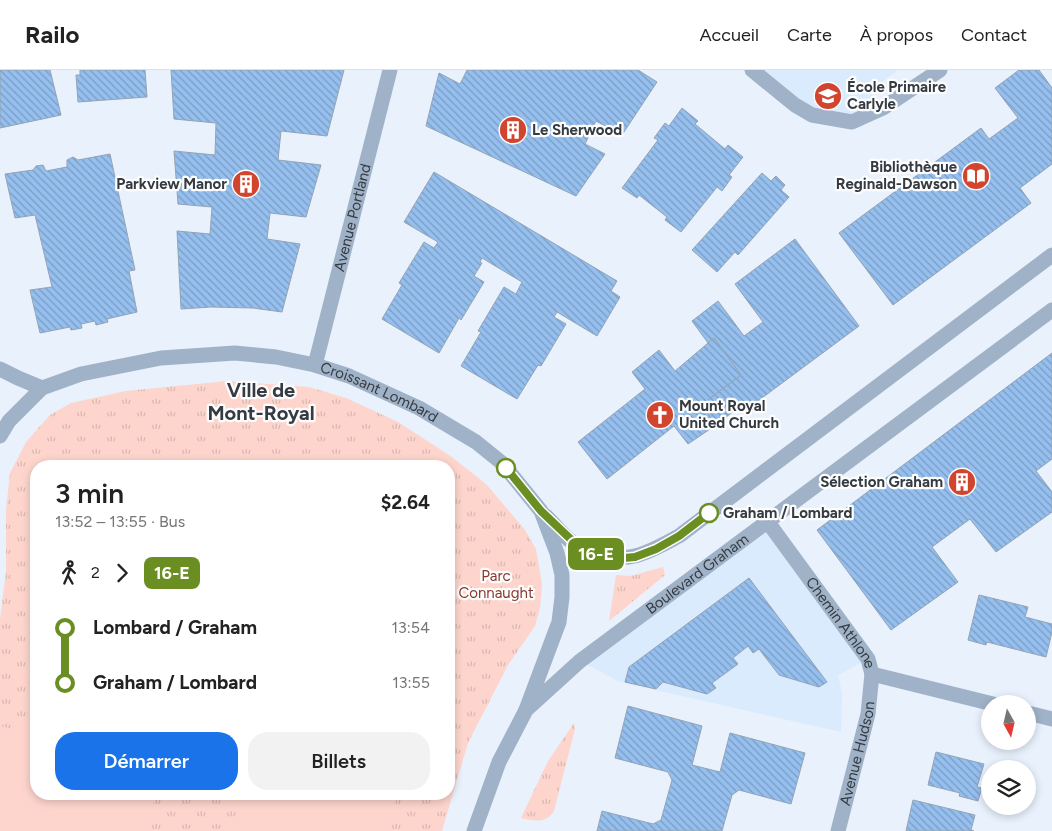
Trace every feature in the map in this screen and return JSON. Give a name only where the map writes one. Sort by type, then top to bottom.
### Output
[{"type":"street","name":"Avenue Portland","points":[[315,365],[390,70]]},
{"type":"street","points":[[752,70],[795,105],[812,115],[852,122],[883,108],[940,70]]},
{"type":"street","points":[[541,511],[580,548],[601,556],[612,559],[635,557],[656,549],[679,536],[1052,255]]},
{"type":"street","name":"Boulevard Graham","points":[[474,831],[499,762],[526,710],[580,661],[1052,310]]},
{"type":"street","name":"Croissant Lombard","points":[[0,436],[8,421],[42,388],[81,374],[160,358],[235,354],[276,356],[315,365],[349,376],[419,408],[476,442],[502,463],[541,511],[557,553],[562,575],[559,622],[526,710]]},
{"type":"street","points":[[0,368],[42,388]]},
{"type":"street","name":"Chemin Athlone","points":[[767,521],[868,659],[872,674],[981,701]]},
{"type":"street","name":"Avenue Hudson","points":[[838,831],[868,714],[872,674]]},
{"type":"street","points":[[1036,714],[1052,719]]},
{"type":"shaded area","name":"École Primaire Carlyle","points":[[752,70],[898,70],[875,87],[866,116],[829,119]]},
{"type":"shaded area","points":[[767,521],[868,659],[838,675],[842,693],[841,732],[620,682],[580,661]]},
{"type":"green space","name":"Parc Connaught","points":[[227,381],[309,387],[346,398],[398,422],[452,457],[487,485],[525,530],[536,549],[542,584],[540,608],[535,626],[508,665],[468,743],[455,787],[455,460],[30,460],[30,800],[451,800],[442,831],[0,831],[0,619],[6,571],[6,510],[10,473],[26,442],[50,415],[71,403],[126,391]]},
{"type":"green space","points":[[663,567],[665,575],[609,621],[616,575],[631,576]]},
{"type":"green space","points":[[574,723],[575,729],[554,811],[543,820],[535,821],[521,818],[548,761]]},
{"type":"green space","points":[[0,726],[30,734],[30,800],[154,800],[146,831],[0,831]]},
{"type":"green space","points":[[241,800],[396,800],[388,831],[233,831]]},
{"type":"building","points":[[0,70],[50,70],[61,115],[0,128]]},
{"type":"building","points":[[80,70],[145,70],[147,97],[78,102],[76,75],[80,75]]},
{"type":"building","name":"Parkview Manor","points":[[171,70],[344,70],[327,136],[281,131],[278,160],[321,165],[306,217],[270,213],[267,239],[300,244],[282,312],[253,308],[211,307],[181,309],[177,231],[210,234],[212,207],[178,204],[174,151],[215,155],[216,123],[174,119]]},
{"type":"building","name":"Le Sherwood","points":[[467,70],[638,70],[657,82],[622,135],[596,121],[585,144],[605,154],[576,196],[426,126],[439,73],[460,84]]},
{"type":"building","name":"Bibliothèque Reginald-Dawson","points":[[1019,70],[1039,70],[1052,88],[1052,164],[1020,188],[1031,203],[893,305],[839,233],[981,128],[989,139],[1018,118],[995,88]]},
{"type":"building","points":[[682,108],[698,121],[695,124],[725,149],[728,145],[743,157],[729,175],[732,177],[722,191],[717,187],[681,232],[665,220],[667,217],[639,195],[637,198],[622,188],[658,140],[654,138],[665,123],[669,126]]},
{"type":"building","points":[[110,154],[135,270],[129,271],[137,312],[107,319],[108,322],[96,325],[95,321],[81,324],[82,328],[71,330],[70,327],[40,333],[30,290],[52,287],[35,215],[15,218],[5,174],[33,170],[36,166],[43,165],[46,171],[67,167],[67,160],[73,157],[78,160]]},
{"type":"building","points":[[434,172],[617,281],[611,291],[620,297],[597,336],[557,312],[554,317],[566,324],[541,366],[538,365],[517,399],[461,366],[481,332],[478,331],[504,287],[516,294],[522,282],[482,258],[480,262],[482,263],[474,276],[484,282],[461,320],[459,318],[439,353],[382,319],[402,285],[399,283],[424,242],[434,248],[438,242],[404,222]]},
{"type":"building","points":[[762,173],[771,181],[776,176],[785,185],[781,190],[789,197],[738,255],[735,252],[717,272],[692,250]]},
{"type":"building","points":[[795,239],[859,326],[743,412],[739,407],[716,425],[701,405],[741,375],[714,338],[708,343],[692,321],[718,301],[744,336],[763,322],[735,284]]},
{"type":"building","name":"Mount Royal United Church","points":[[714,338],[741,375],[701,405],[716,425],[688,444],[674,426],[607,479],[578,442],[645,389],[632,372],[659,350],[675,371]]},
{"type":"building","name":"Sélection Graham","points":[[1052,353],[1052,459],[1036,471],[1052,492],[1052,512],[996,552],[970,519],[932,547],[958,582],[891,630],[817,530]]},
{"type":"building","points":[[749,578],[827,682],[819,687],[779,675],[759,649],[753,653],[748,646],[733,658],[738,664],[712,683],[716,688],[707,694],[663,682],[656,689],[625,682],[629,667]]},
{"type":"building","points":[[979,595],[1028,607],[1025,617],[1052,624],[1046,657],[987,642],[986,645],[968,640]]},
{"type":"building","points":[[628,706],[702,726],[692,765],[720,772],[730,733],[805,753],[791,804],[739,790],[732,795],[722,831],[597,831],[602,811],[653,824],[661,820],[672,780],[668,772],[615,758]]},
{"type":"building","points":[[936,752],[981,763],[981,774],[977,787],[981,788],[981,791],[978,801],[959,796],[960,793],[928,785]]},
{"type":"building","points":[[913,800],[975,815],[971,830],[974,831],[906,831]]},
{"type":"bus line","name":"16-E","points":[[506,468],[541,511],[567,537],[580,548],[612,559],[635,557],[656,549],[679,536],[709,513]]},
{"type":"place","name":"École Primaire Carlyle","points":[[828,96]]},
{"type":"place","name":"Le Sherwood","points":[[513,130]]},
{"type":"place","name":"Bibliothèque Reginald-Dawson","points":[[976,176]]},
{"type":"place","name":"Parkview Manor","points":[[246,184]]},
{"type":"place","name":"Mount Royal United Church","points":[[660,415]]},
{"type":"place","name":"Sélection Graham","points":[[962,482]]},
{"type":"place","name":"Graham / Lombard","points":[[709,513]]},
{"type":"district","name":"Ville de Mont-Royal","points":[[261,402]]}]
